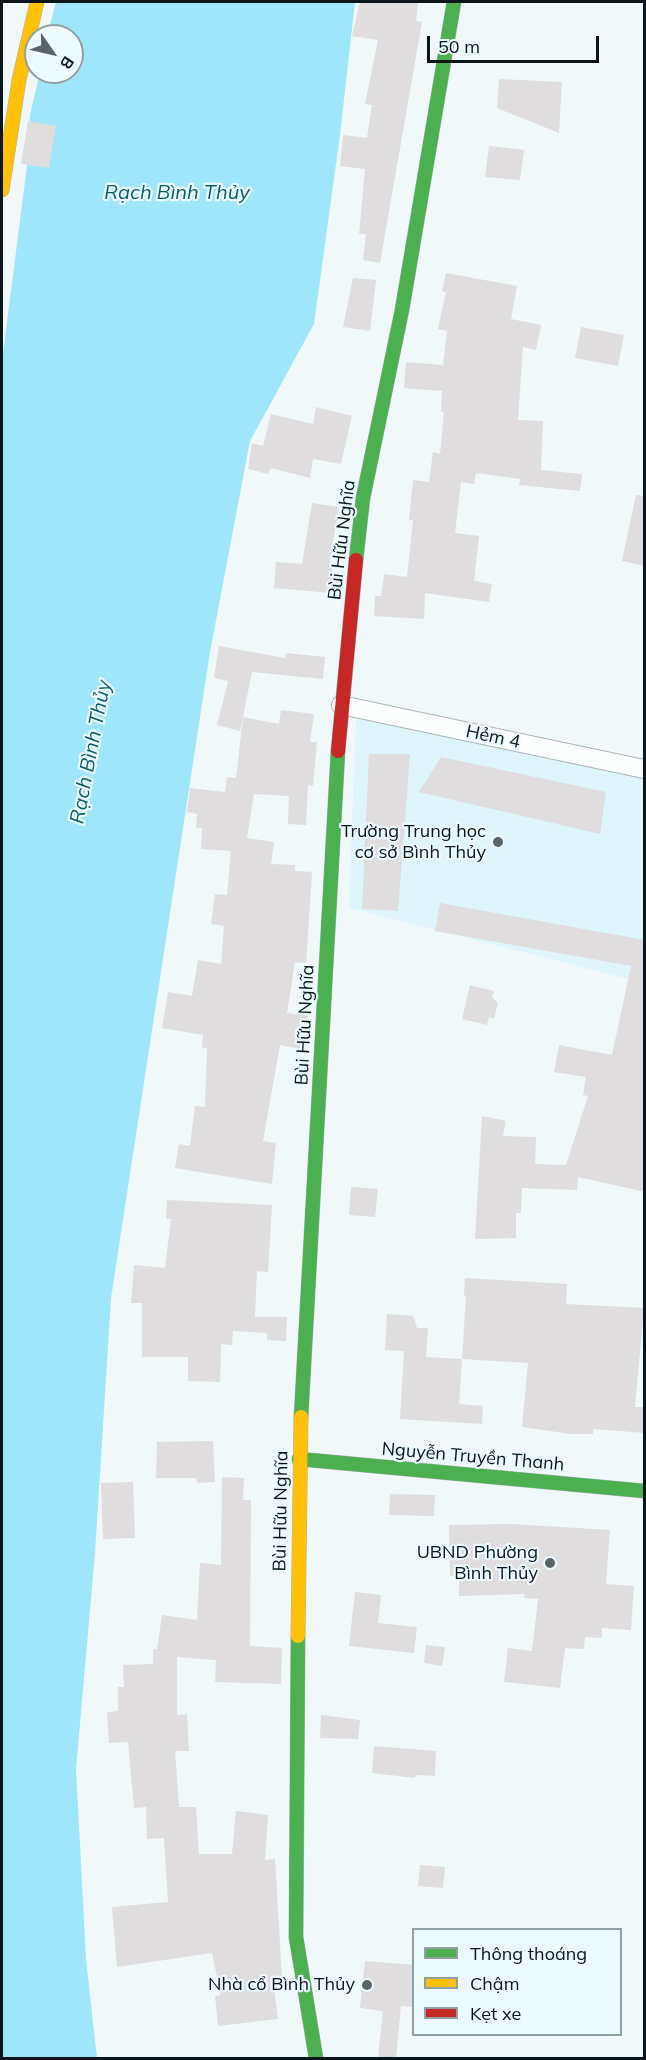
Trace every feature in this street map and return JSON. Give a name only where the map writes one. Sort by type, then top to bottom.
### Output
[{"type":"main road","points":[[2,190],[19,80],[37,2]]},
{"type":"main road","name":"Bùi Hữu Nghĩa","points":[[316,2058],[296,1937],[299,1459],[341,705],[363,498],[402,310],[454,2]]},
{"type":"main road","name":"Nguyễn Truyền Thanh","points":[[299,1459],[645,1491]]},
{"type":"street","name":"Hẻm 4","points":[[341,705],[645,769]]},
{"type":"shaded area","name":"Trường Trung học cơ sở Bình Thủy","points":[[356,718],[644,776],[644,983],[349,908]]},
{"type":"water","name":"Rạch Bình Thủy","points":[[56,2],[355,2],[340,135],[314,324],[250,441],[210,652],[111,1298],[95,1553],[76,1769],[86,1959],[97,2058],[2,2058],[2,361],[29,150],[30,115],[37,84],[84,84],[84,24],[50,24]]},
{"type":"building","points":[[360,2],[418,2],[416,21],[422,22],[380,263],[363,260],[366,234],[359,234],[365,169],[340,166],[343,135],[367,138],[372,105],[365,104],[378,40],[352,36]]},
{"type":"building","points":[[499,79],[562,82],[559,133],[497,108]]},
{"type":"building","points":[[28,121],[56,126],[49,168],[21,164]]},
{"type":"building","points":[[489,146],[524,150],[520,180],[485,177]]},
{"type":"building","points":[[446,273],[517,286],[511,319],[541,325],[536,350],[523,347],[518,420],[543,421],[541,470],[582,474],[580,491],[519,485],[520,479],[476,473],[474,484],[461,482],[455,533],[479,536],[474,581],[492,584],[489,602],[425,593],[424,619],[374,616],[375,596],[381,596],[384,574],[407,577],[413,520],[409,520],[413,480],[429,482],[433,452],[440,454],[444,412],[441,412],[442,391],[404,388],[406,362],[443,365],[447,331],[438,329],[446,292],[442,291]]},
{"type":"building","points":[[353,278],[376,280],[370,331],[343,327]]},
{"type":"building","points":[[581,327],[624,335],[618,366],[575,358]]},
{"type":"building","points":[[316,407],[352,416],[341,464],[313,459],[310,478],[271,468],[268,474],[248,469],[252,443],[263,446],[271,414],[313,424]]},
{"type":"building","points":[[636,495],[645,496],[645,566],[622,561]]},
{"type":"building","points":[[312,503],[339,507],[329,566],[332,567],[330,593],[274,588],[276,562],[302,564]]},
{"type":"building","points":[[219,646],[285,658],[286,653],[325,657],[323,679],[252,672],[240,731],[217,725],[228,681],[214,678]]},
{"type":"building","points":[[281,710],[314,714],[310,742],[317,742],[313,786],[308,785],[306,825],[288,824],[289,796],[254,794],[247,838],[274,842],[271,864],[295,865],[295,871],[312,872],[306,963],[295,962],[287,1013],[308,1016],[306,1050],[280,1045],[263,1141],[276,1143],[272,1184],[175,1168],[179,1144],[190,1146],[195,1106],[205,1107],[207,1048],[202,1048],[203,1035],[162,1028],[168,992],[192,996],[198,960],[221,964],[224,926],[211,924],[215,894],[227,895],[231,851],[201,849],[202,828],[196,828],[197,814],[187,812],[190,788],[225,792],[227,777],[236,778],[243,717],[279,724]]},
{"type":"building","points":[[369,754],[410,754],[398,911],[362,909]]},
{"type":"building","points":[[441,757],[606,792],[600,834],[419,792]]},
{"type":"building","points":[[440,903],[645,940],[645,1192],[578,1177],[577,1190],[522,1188],[521,1213],[516,1213],[516,1238],[475,1239],[482,1116],[506,1121],[503,1136],[536,1137],[535,1164],[566,1165],[588,1096],[583,1095],[586,1077],[554,1072],[559,1045],[612,1055],[631,966],[435,931]]},
{"type":"building","points":[[470,985],[494,991],[492,997],[498,1003],[494,1019],[489,1017],[487,1025],[462,1019]]},
{"type":"building","points":[[351,1187],[378,1189],[375,1217],[349,1215]]},
{"type":"building","points":[[167,1200],[272,1205],[268,1272],[257,1271],[255,1317],[287,1317],[286,1341],[267,1340],[267,1333],[233,1331],[232,1345],[221,1344],[220,1382],[188,1381],[188,1357],[142,1357],[142,1303],[131,1303],[134,1265],[165,1268],[171,1219],[166,1219]]},
{"type":"building","points":[[465,1278],[567,1284],[566,1304],[644,1308],[635,1407],[645,1407],[645,1433],[593,1429],[593,1434],[571,1434],[522,1427],[528,1363],[462,1359]]},
{"type":"building","points":[[387,1314],[413,1316],[417,1328],[428,1328],[426,1357],[462,1359],[459,1404],[483,1406],[482,1424],[400,1419],[404,1351],[385,1350]]},
{"type":"building","points":[[213,1441],[215,1482],[197,1483],[196,1478],[156,1478],[157,1442]]},
{"type":"building","points":[[222,1477],[244,1478],[243,1500],[251,1500],[250,1646],[282,1648],[281,1684],[215,1682],[216,1660],[177,1657],[177,1715],[187,1714],[189,1751],[175,1751],[179,1807],[196,1807],[199,1854],[232,1854],[236,1811],[268,1815],[265,1860],[275,1859],[282,1978],[273,1980],[278,2019],[218,2026],[215,1996],[221,1995],[212,1953],[117,1967],[112,1907],[168,1902],[164,1838],[147,1839],[146,1807],[134,1808],[128,1742],[109,1743],[107,1712],[118,1711],[118,1687],[124,1687],[123,1665],[153,1664],[153,1649],[157,1649],[162,1615],[197,1620],[200,1563],[221,1565]]},
{"type":"building","points":[[133,1482],[135,1538],[103,1539],[101,1483]]},
{"type":"building","points":[[390,1494],[435,1495],[434,1516],[389,1515]]},
{"type":"building","points":[[512,1524],[610,1530],[606,1584],[634,1586],[631,1630],[602,1628],[602,1638],[585,1637],[584,1649],[565,1648],[560,1688],[504,1682],[508,1648],[532,1651],[538,1599],[524,1598],[525,1594],[459,1596],[459,1576],[450,1576],[449,1525]]},
{"type":"building","points":[[355,1592],[381,1595],[378,1623],[417,1627],[414,1653],[349,1646]]},
{"type":"building","points":[[426,1645],[445,1647],[442,1666],[424,1663]]},
{"type":"building","points":[[321,1715],[360,1720],[358,1739],[320,1738]]},
{"type":"building","points":[[374,1746],[436,1751],[435,1776],[416,1775],[415,1778],[372,1773]]},
{"type":"building","points":[[420,1865],[445,1867],[443,1888],[418,1886]]},
{"type":"building","points":[[365,1961],[412,1965],[412,2007],[401,2006],[396,2058],[378,2058],[383,2011],[360,2008]]},
{"type":"traffic: fast","points":[[356,560],[363,498],[402,310],[454,2]]},
{"type":"traffic: fast","points":[[301,1417],[338,751]]},
{"type":"traffic: fast","points":[[299,1459],[644,1491]]},
{"type":"traffic: fast","points":[[298,1636],[296,1937],[316,2058]]},
{"type":"traffic: slow","points":[[2,190],[19,80],[37,2]]},
{"type":"traffic: slow","points":[[298,1636],[301,1417]]},
{"type":"traffic: jam","points":[[338,751],[356,560]]},
{"type":"place","name":"Trường Trung học cơ sở Bình Thủy","points":[[498,842]]},
{"type":"place","name":"UBND Phường Bình Thủy","points":[[550,1563]]},
{"type":"place","name":"Nhà cổ Bình Thủy","points":[[367,1985]]}]
